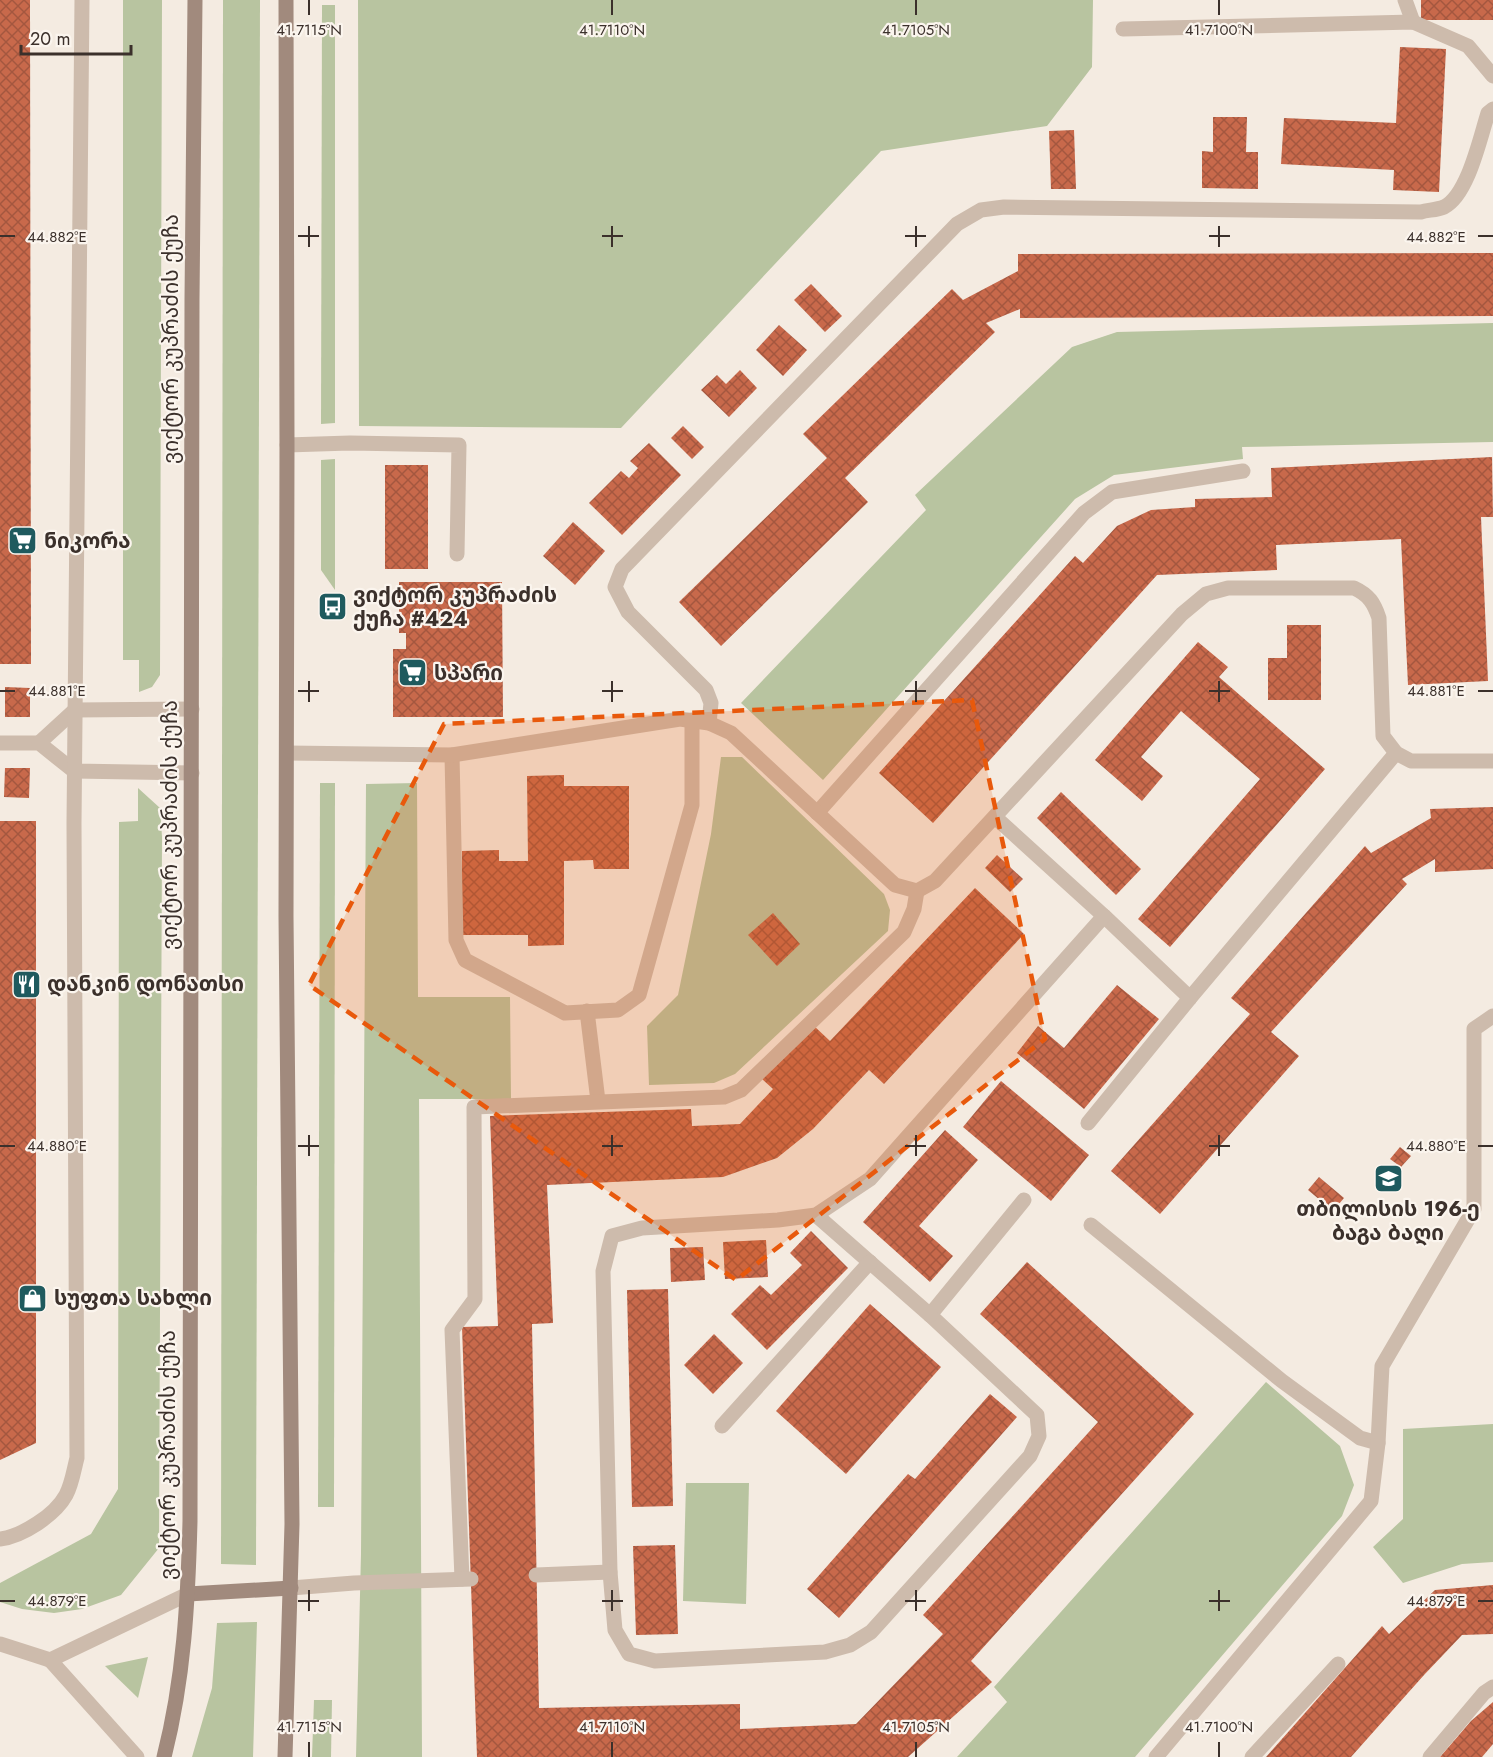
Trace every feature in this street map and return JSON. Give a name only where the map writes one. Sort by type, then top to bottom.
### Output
[{"type":"main road","name":"ვიქტორ კუპრაძის ქუჩა","points":[[165,1757],[175,1716],[182,1667],[188,1594],[195,0]]},
{"type":"main road","points":[[285,1757],[292,1524],[286,928],[288,445],[286,0]]},
{"type":"main road","points":[[188,1594],[291,1588]]},
{"type":"street","points":[[0,1539],[8,1538],[46,1519],[67,1494],[77,1458],[74,771],[82,0]]},
{"type":"street","points":[[1405,0],[1413,22]]},
{"type":"street","points":[[1123,29],[1413,22],[1468,46],[1493,76]]},
{"type":"street","points":[[709,723],[711,703],[706,690],[628,612],[615,587],[622,569],[957,224],[981,210],[1004,207],[1421,212],[1444,207],[1455,198],[1466,180],[1488,113],[1493,109]]},
{"type":"street","points":[[288,445],[350,443],[459,445],[458,554]]},
{"type":"street","points":[[817,813],[1084,513],[1112,492],[1243,471]]},
{"type":"street","points":[[287,753],[452,755],[680,719],[709,723],[731,733],[895,885],[917,891],[935,881],[1182,614],[1206,594],[1228,588],[1354,588],[1366,594],[1375,605],[1379,618],[1383,736],[1396,753],[1411,761],[1493,761]]},
{"type":"street","points":[[39,742],[75,710],[192,709]]},
{"type":"street","points":[[452,755],[456,940],[465,960],[565,1013],[618,1010],[639,995],[692,805],[692,720]]},
{"type":"street","points":[[0,742],[39,742],[74,771],[192,773]]},
{"type":"street","points":[[1088,1123],[1396,753]]},
{"type":"street","points":[[995,817],[1190,998]]},
{"type":"street","points":[[291,1588],[467,1579],[452,1330],[475,1299],[474,1107],[724,1097],[741,1090],[904,932],[914,909],[917,891]]},
{"type":"street","points":[[816,1215],[930,1315],[1037,1415],[1039,1436],[1030,1456],[872,1632],[850,1644],[825,1652],[655,1661],[629,1654],[615,1629],[610,1572],[603,1271],[612,1236],[642,1228],[778,1220],[816,1215],[870,1179],[1104,916]]},
{"type":"street","points":[[587,1011],[598,1101]]},
{"type":"street","points":[[1156,1757],[1371,1501],[1378,1443],[1382,1366],[1474,1209],[1474,1029],[1493,1016]]},
{"type":"street","points":[[930,1315],[1024,1200]]},
{"type":"street","points":[[1091,1225],[1282,1381],[1360,1438],[1378,1443]]},
{"type":"street","points":[[722,1426],[870,1262]]},
{"type":"street","points":[[536,1575],[610,1572]]},
{"type":"street","points":[[50,1660],[188,1594]]},
{"type":"street","points":[[0,1644],[50,1660],[137,1757]]},
{"type":"street","points":[[1252,1757],[1338,1664]]},
{"type":"street","points":[[1430,1757],[1484,1693],[1493,1688]]},
{"type":"highlighted area","points":[[972,700],[1045,1039],[736,1280],[309,985],[444,724]]},
{"type":"green space","points":[[123,0],[162,0],[160,675],[152,687],[139,692],[139,660],[123,660]]},
{"type":"green space","points":[[223,0],[260,0],[256,1565],[221,1564]]},
{"type":"green space","points":[[358,0],[1093,0],[1092,67],[1047,126],[881,151],[621,428],[359,426]]},
{"type":"green space","points":[[322,5],[335,5],[335,423],[321,424]]},
{"type":"green space","points":[[1493,323],[1493,442],[1242,447],[1243,459],[1114,475],[1075,499],[823,780],[741,703],[926,510],[915,495],[1072,347],[1117,332]]},
{"type":"green space","points":[[335,459],[335,590],[321,570],[321,460]]},
{"type":"green space","points":[[721,757],[742,757],[884,894],[890,910],[888,931],[735,1074],[714,1083],[649,1085],[647,1026],[678,995],[711,834]]},
{"type":"green space","points":[[320,783],[335,783],[334,1507],[318,1507]]},
{"type":"green space","points":[[417,783],[418,997],[510,997],[511,1099],[419,1099],[422,1757],[356,1757],[361,1554],[366,784]]},
{"type":"green space","points":[[138,788],[160,808],[162,837],[159,1548],[121,1595],[82,1609],[54,1613],[22,1609],[0,1602],[0,1583],[91,1534],[118,1489],[119,822],[138,821]]},
{"type":"green space","points":[[1266,1382],[1340,1446],[1354,1485],[1342,1516],[1135,1757],[957,1757],[1007,1702],[994,1687]]},
{"type":"green space","points":[[1493,1424],[1493,1562],[1462,1564],[1403,1583],[1373,1547],[1403,1519],[1403,1429]]},
{"type":"green space","points":[[686,1483],[749,1483],[746,1604],[683,1601]]},
{"type":"green space","points":[[257,1622],[253,1757],[192,1757],[212,1688],[217,1623]]},
{"type":"green space","points":[[148,1657],[138,1698],[105,1666]]},
{"type":"green space","points":[[314,1700],[332,1700],[331,1757],[312,1757]]},
{"type":"building","points":[[0,0],[30,0],[31,664],[0,664]]},
{"type":"building","points":[[1421,0],[1493,0],[1493,20],[1421,20]]},
{"type":"building","points":[[1400,47],[1446,49],[1439,192],[1393,190],[1394,170],[1281,164],[1284,118],[1396,123]]},
{"type":"building","points":[[1213,117],[1247,117],[1246,152],[1258,152],[1258,189],[1202,188],[1202,151],[1213,152]]},
{"type":"building","points":[[1074,130],[1076,189],[1051,189],[1049,131]]},
{"type":"building","points":[[1493,253],[1493,316],[1020,318],[1020,309],[986,323],[995,332],[845,478],[868,502],[721,646],[679,602],[827,458],[803,434],[952,289],[963,300],[1018,271],[1018,254]]},
{"type":"building","points":[[811,284],[842,316],[825,332],[794,300]]},
{"type":"building","points":[[779,325],[807,350],[783,376],[756,350]]},
{"type":"building","points":[[740,370],[757,388],[729,417],[701,390],[717,375],[726,384]]},
{"type":"building","points":[[683,426],[704,447],[692,459],[671,438]]},
{"type":"building","points":[[649,443],[681,475],[622,535],[589,503],[621,471],[629,478],[638,468],[630,461]]},
{"type":"building","points":[[1492,457],[1493,517],[1481,517],[1488,681],[1408,685],[1401,539],[1276,545],[1277,570],[1157,575],[933,823],[879,773],[1075,556],[1083,563],[1117,526],[1151,510],[1195,507],[1195,499],[1272,497],[1271,468]]},
{"type":"building","points":[[385,465],[428,465],[428,569],[385,569]]},
{"type":"building","points":[[573,522],[605,551],[575,585],[543,556]]},
{"type":"building","points":[[399,582],[502,582],[503,717],[393,717],[393,649],[406,649],[406,633],[399,633]]},
{"type":"building","points":[[1287,625],[1321,625],[1321,700],[1268,700],[1268,658],[1287,658]]},
{"type":"building","points":[[1198,642],[1228,667],[1219,677],[1325,769],[1170,947],[1138,919],[1260,779],[1181,711],[1141,757],[1163,776],[1142,801],[1095,760]]},
{"type":"building","points":[[5,687],[30,688],[30,717],[5,717]]},
{"type":"building","points":[[5,768],[30,768],[29,798],[4,797]]},
{"type":"building","points":[[564,775],[564,786],[629,786],[629,869],[594,869],[593,860],[564,861],[564,945],[528,946],[528,935],[462,935],[462,851],[499,850],[499,861],[528,861],[527,776]]},
{"type":"building","points":[[1061,792],[1141,869],[1116,895],[1037,818]]},
{"type":"building","points":[[1493,807],[1493,869],[1435,872],[1435,859],[1402,879],[1407,884],[1271,1032],[1299,1056],[1160,1214],[1111,1171],[1250,1014],[1231,998],[1365,846],[1371,853],[1431,818],[1430,809]]},
{"type":"building","points":[[0,821],[36,821],[36,1443],[0,1460]]},
{"type":"building","points":[[997,855],[1023,879],[1010,892],[985,868]]},
{"type":"building","points":[[975,888],[1024,934],[884,1084],[869,1070],[813,1129],[777,1158],[723,1177],[547,1185],[553,1323],[532,1324],[539,1708],[740,1704],[740,1729],[856,1724],[943,1634],[923,1615],[1098,1422],[980,1314],[1027,1262],[1194,1414],[971,1661],[992,1682],[908,1757],[477,1757],[462,1327],[498,1326],[490,1116],[691,1109],[692,1126],[740,1124],[773,1089],[762,1079],[813,1025],[830,1041]]},
{"type":"building","points":[[773,913],[800,944],[777,966],[748,935]]},
{"type":"building","points":[[1117,985],[1159,1019],[1084,1109],[1017,1053],[1038,1026],[1064,1048]]},
{"type":"building","points":[[1001,1081],[1089,1155],[1051,1201],[963,1127]]},
{"type":"building","points":[[945,1130],[978,1160],[919,1226],[953,1256],[930,1282],[863,1222]]},
{"type":"building","points":[[1400,1147],[1411,1156],[1401,1167],[1390,1159]]},
{"type":"building","points":[[1319,1177],[1344,1198],[1333,1211],[1308,1190]]},
{"type":"building","points":[[811,1231],[848,1268],[767,1350],[731,1314],[760,1285],[771,1295],[802,1265],[790,1253]]},
{"type":"building","points":[[766,1240],[768,1277],[725,1279],[723,1242]]},
{"type":"building","points":[[703,1247],[705,1280],[671,1282],[670,1248]]},
{"type":"building","points":[[668,1289],[673,1506],[632,1507],[627,1290]]},
{"type":"building","points":[[870,1304],[941,1367],[846,1474],[776,1411]]},
{"type":"building","points":[[714,1334],[743,1363],[713,1394],[684,1365]]},
{"type":"building","points":[[990,1394],[1017,1417],[839,1618],[807,1589],[908,1474],[915,1479]]},
{"type":"building","points":[[675,1545],[678,1634],[636,1635],[633,1546]]},
{"type":"building","points":[[1493,1585],[1493,1634],[1462,1635],[1351,1757],[1266,1757],[1382,1626],[1389,1634],[1435,1590]]},
{"type":"building","points":[[1493,1702],[1493,1744],[1482,1757],[1440,1757],[1471,1721]]},
{"type":"place","name":"ნიკორა","points":[[23,541]]},
{"type":"place","name":"ვიქტორ კუპრაძის ქუჩა #424","points":[[332,607]]},
{"type":"place","name":"სპარი","points":[[413,673]]},
{"type":"place","name":"დანკინ დონათსი","points":[[26,984]]},
{"type":"place","name":"თბილისის 196-ე ბაგა ბაღი","points":[[1388,1178]]},
{"type":"place","name":"სუფთა სახლი","points":[[33,1298]]}]
